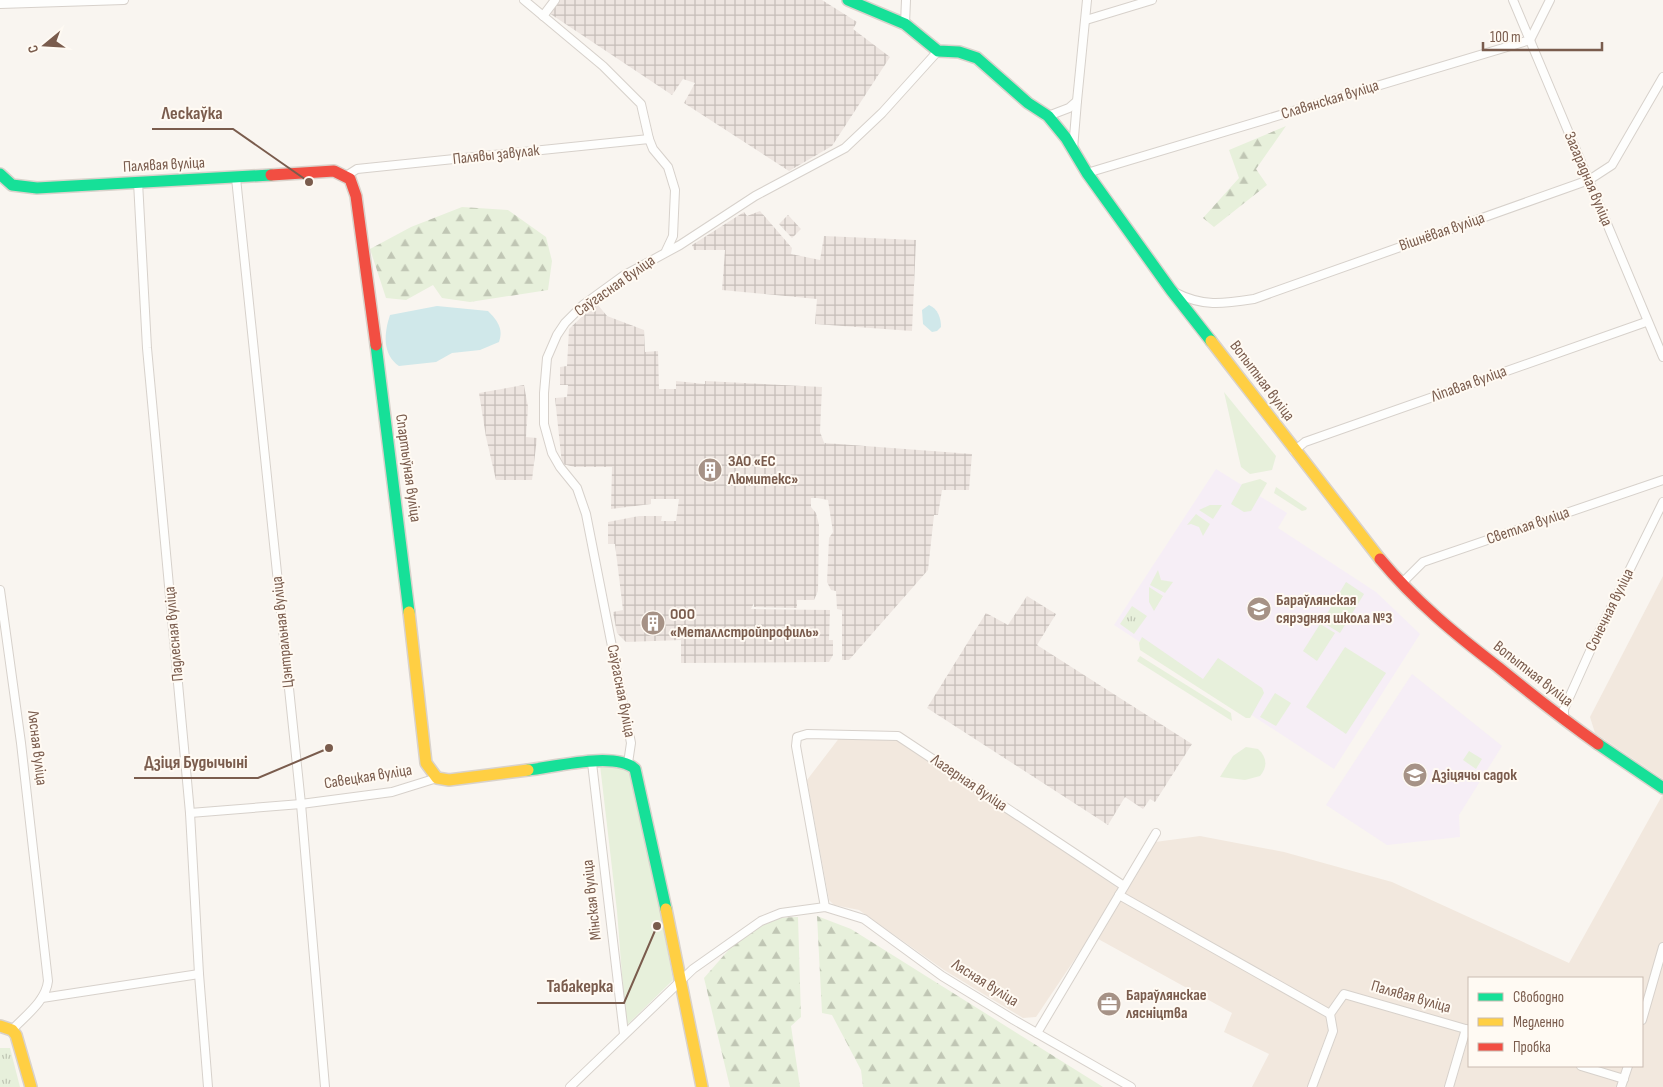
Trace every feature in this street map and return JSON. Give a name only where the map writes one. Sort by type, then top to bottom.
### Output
[{"type":"main road","points":[[848,0],[905,24],[938,51]]},
{"type":"main road","name":"Вопытная вуліца","points":[[938,51],[959,52],[977,58],[987,64],[1028,103],[1048,116],[1066,138],[1087,173],[1171,290],[1244,382],[1294,450],[1401,584],[1438,620],[1564,720],[1663,788]]},
{"type":"main road","name":"Палявая вуліца","points":[[0,174],[10,184],[19,188],[236,178],[334,171],[346,176]]},
{"type":"main road","name":"Спартыўная вуліца","points":[[346,176],[355,187],[396,497],[421,731],[426,763],[437,778]]},
{"type":"main road","name":"Савецкая вуліца","points":[[437,778],[449,780],[621,760],[632,766]]},
{"type":"main road","points":[[632,766],[702,1087]]},
{"type":"main road","points":[[0,1026],[12,1030],[20,1042],[30,1087]]},
{"type":"street","points":[[0,4],[124,0]]},
{"type":"street","points":[[524,0],[603,66],[641,104],[649,139],[653,149],[668,167],[675,190],[673,236],[666,251]]},
{"type":"street","points":[[543,16],[555,0]]},
{"type":"street","points":[[905,24],[906,0]]},
{"type":"street","points":[[1073,150],[1088,0]]},
{"type":"street","points":[[1086,20],[1152,0]]},
{"type":"street","name":"Загарадная вуліца","points":[[1513,0],[1589,180],[1646,322],[1663,357]]},
{"type":"street","points":[[1530,40],[1550,0]]},
{"type":"street","name":"Славянская вуліца","points":[[1087,173],[1530,40]]},
{"type":"street","name":"Саўгасная вуліца","points":[[632,766],[631,743],[586,514],[577,488],[555,461],[547,439],[544,412],[545,371],[547,358],[554,341],[573,315],[617,280],[755,196],[845,148],[882,113],[938,51]]},
{"type":"street","name":"Вішнёвая вуліца","points":[[1171,290],[1186,298],[1205,303],[1254,299],[1589,180],[1612,165],[1663,77]]},
{"type":"street","points":[[1048,116],[1069,108],[1077,101]]},
{"type":"street","name":"Палявы завулак","points":[[346,176],[357,169],[649,139]]},
{"type":"street","name":"Цэнтральная вуліца","points":[[236,178],[301,804],[325,1087]]},
{"type":"street","name":"Падлесная вуліца","points":[[138,182],[147,348],[190,813],[199,974],[208,1087]]},
{"type":"street","name":"Ліпавая вуліца","points":[[1294,450],[1314,439],[1646,322]]},
{"type":"street","name":"Светлая вуліца","points":[[1401,584],[1423,562],[1663,480]]},
{"type":"street","name":"Сонечная вуліца","points":[[1564,720],[1564,709],[1595,640],[1663,502]]},
{"type":"street","name":"Лясная вуліца","points":[[0,590],[21,743],[47,969],[47,989],[42,998]]},
{"type":"street","name":"Лагерная вуліца","points":[[825,907],[796,746],[798,737],[807,734],[898,736],[1124,886]]},
{"type":"street","name":"Мінская вуліца","points":[[592,763],[624,1034]]},
{"type":"street","name":"Савецкая вуліца","points":[[190,813],[301,804],[392,792],[437,778]]},
{"type":"street","points":[[1037,1033],[1156,833]]},
{"type":"street","points":[[1119,895],[1330,1014],[1333,1031],[1312,1087]]},
{"type":"street","points":[[570,1087],[693,969],[762,921],[781,912],[825,907]]},
{"type":"street","name":"Лясная вуліца","points":[[825,907],[864,919],[942,976],[1131,1087]]},
{"type":"street","points":[[1643,1017],[1663,947]]},
{"type":"street","points":[[12,1030],[42,998],[199,974]]},
{"type":"street","name":"Палявая вуліца","points":[[1330,1014],[1344,994],[1468,1030]]},
{"type":"street","points":[[1449,1087],[1468,1030]]},
{"type":"street","points":[[1583,1067],[1622,1083],[1628,1067]]},
{"type":"shaded area","points":[[560,0],[822,0],[857,22],[853,29],[890,57],[832,146],[789,171],[684,103],[695,83],[683,79],[672,95],[549,13]]},
{"type":"shaded area","points":[[760,211],[792,248],[791,254],[820,260],[824,236],[916,240],[912,331],[815,324],[817,299],[722,290],[725,250],[694,250],[692,245],[744,212],[747,216]]},
{"type":"shaded area","points":[[788,215],[801,229],[792,238],[779,224]]},
{"type":"shaded area","points":[[598,305],[607,316],[644,330],[645,352],[658,351],[659,389],[676,389],[676,381],[705,384],[705,381],[822,387],[820,432],[825,445],[825,443],[972,454],[969,490],[942,490],[938,515],[934,515],[928,570],[849,660],[842,660],[842,610],[837,609],[836,591],[831,590],[827,582],[829,538],[833,532],[828,500],[817,498],[811,498],[811,507],[816,513],[819,525],[818,591],[814,600],[797,600],[797,608],[754,607],[754,603],[751,609],[830,610],[829,640],[833,640],[833,655],[829,662],[681,663],[681,640],[626,642],[617,633],[613,612],[623,610],[615,544],[608,544],[608,522],[639,516],[662,516],[661,521],[676,521],[679,499],[651,499],[651,504],[611,509],[612,467],[575,467],[562,464],[555,398],[567,397],[568,385],[560,385],[560,367],[567,366],[569,329],[592,307]]},
{"type":"shaded area","points":[[524,385],[528,407],[526,437],[537,438],[532,480],[496,480],[486,437],[479,393]]},
{"type":"shaded area","name":"Бараўлянская сярэдняя школа №3","points":[[1216,469],[1287,513],[1278,528],[1376,592],[1420,634],[1334,769],[1114,625]]},
{"type":"shaded area","points":[[1663,576],[1663,779],[1595,733],[1590,717]]},
{"type":"shaded area","points":[[1027,596],[1056,614],[1037,645],[1192,744],[1155,802],[1150,799],[1143,809],[1125,797],[1108,825],[927,708],[986,613],[1008,625]]},
{"type":"shaded area","name":"Дзіцячы садок","points":[[1412,674],[1502,746],[1459,815],[1460,837],[1387,845],[1326,805]]},
{"type":"shaded area","points":[[840,737],[898,739],[1125,893],[1155,842],[1200,836],[1284,852],[1392,882],[1569,963],[1663,794],[1663,1087],[1252,1087],[1269,1054],[1224,1032],[1232,1013],[1091,935],[1036,1017],[1023,1018],[944,970],[859,910],[834,905],[829,900],[807,780]]},
{"type":"green space","points":[[1286,126],[1256,169],[1267,185],[1214,227],[1203,218],[1239,178],[1229,150]]},
{"type":"green space","points":[[462,207],[508,210],[546,237],[552,261],[548,290],[470,302],[442,298],[433,285],[406,300],[386,298],[370,249],[411,227]]},
{"type":"green space","points":[[1224,392],[1276,456],[1272,470],[1250,474],[1241,467]]},
{"type":"green space","points":[[1260,479],[1267,483],[1251,511],[1244,512],[1231,504],[1242,484]]},
{"type":"green space","points":[[1276,487],[1307,508],[1306,510],[1302,511],[1274,493]]},
{"type":"green space","points":[[1210,505],[1222,505],[1213,519],[1199,510]]},
{"type":"green space","points":[[1196,514],[1210,524],[1203,536],[1199,527],[1191,524],[1187,525]]},
{"type":"green space","points":[[1158,570],[1161,580],[1173,582],[1165,593],[1150,585]]},
{"type":"green space","points":[[1346,582],[1364,594],[1340,633],[1322,622]]},
{"type":"green space","points":[[1149,587],[1163,596],[1154,611],[1149,602]]},
{"type":"green space","points":[[1132,606],[1147,616],[1134,634],[1120,624]]},
{"type":"green space","points":[[1320,624],[1335,633],[1317,661],[1303,651]]},
{"type":"green space","points":[[1142,637],[1203,679],[1218,658],[1262,688],[1264,693],[1250,718],[1246,718],[1140,650],[1139,643]]},
{"type":"green space","points":[[1345,647],[1386,673],[1346,734],[1306,707]]},
{"type":"green space","points":[[1140,656],[1231,713],[1232,721],[1137,661]]},
{"type":"green space","points":[[1275,693],[1291,703],[1276,726],[1260,717]]},
{"type":"green space","points":[[1246,747],[1258,749],[1263,755],[1265,766],[1263,773],[1260,776],[1245,780],[1220,777],[1233,756]]},
{"type":"green space","points":[[1469,751],[1482,759],[1476,769],[1463,760]]},
{"type":"green space","points":[[600,765],[628,770],[636,782],[673,980],[626,1026],[617,911]]},
{"type":"green space","points":[[817,916],[851,929],[1103,1087],[863,1087],[861,1070],[832,1015],[822,1013]]},
{"type":"green space","points":[[798,917],[801,1017],[791,1026],[800,1087],[730,1087],[704,978],[732,946],[773,918]]},
{"type":"green space","points":[[0,1048],[10,1048],[20,1087],[0,1087]]},
{"type":"water","points":[[929,305],[937,311],[940,317],[941,327],[937,331],[932,332],[923,324],[922,310]]},
{"type":"water","points":[[437,306],[488,311],[499,325],[501,333],[499,342],[480,350],[452,353],[436,362],[399,366],[393,361],[387,349],[386,329],[390,315]]},
{"type":"traffic: fast","points":[[848,0],[905,24],[938,51],[959,52],[977,58],[1028,103],[1048,116],[1066,138],[1087,173],[1171,290],[1211,341]]},
{"type":"traffic: fast","points":[[0,174],[12,185],[37,188],[271,175]]},
{"type":"traffic: fast","points":[[376,345],[409,612]]},
{"type":"traffic: fast","points":[[1598,744],[1663,788]]},
{"type":"traffic: fast","points":[[528,770],[599,761],[614,761],[635,769],[666,909]]},
{"type":"traffic: slow","points":[[1211,341],[1380,559]]},
{"type":"traffic: slow","points":[[409,612],[426,763],[437,778],[449,780],[528,770]]},
{"type":"traffic: slow","points":[[666,909],[702,1087]]},
{"type":"traffic: slow","points":[[0,1026],[12,1030],[16,1035],[31,1087]]},
{"type":"traffic: jam","points":[[271,175],[334,171],[350,179],[356,196],[376,345]]},
{"type":"traffic: jam","points":[[1380,559],[1421,603],[1451,629],[1548,707],[1598,744]]},
{"type":"place","name":"Лескаўка","points":[[309,182]]},
{"type":"place","name":"ЗАО «ЕС Люмитекс»","points":[[710,470]]},
{"type":"place","name":"Бараўлянская сярэдняя школа №3","points":[[1259,609]]},
{"type":"place","name":"ООО «Металлстройпрофиль»","points":[[653,623]]},
{"type":"place","name":"Дзіця Будычыні","points":[[329,748]]},
{"type":"place","name":"Дзіцячы садок","points":[[1415,775]]},
{"type":"place","name":"Табакерка","points":[[657,926]]},
{"type":"place","name":"Бараўлянскае лясніцтва","points":[[1109,1004]]}]
